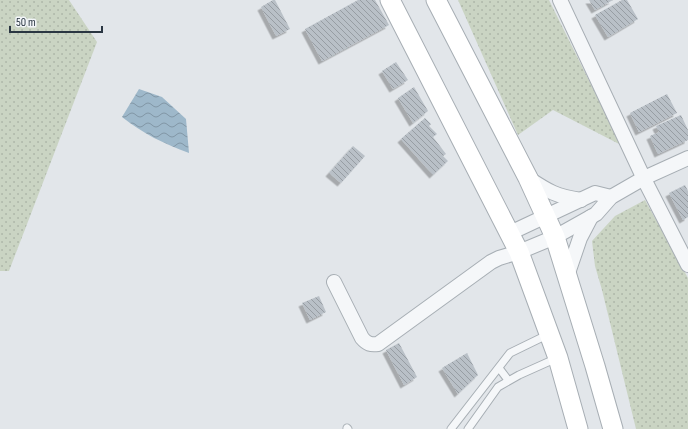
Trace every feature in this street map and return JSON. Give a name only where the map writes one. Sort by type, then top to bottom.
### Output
[{"type":"street","points":[[390,0],[519,252],[558,358],[578,429]]},
{"type":"street","points":[[436,0],[528,178],[555,237],[613,429]]},
{"type":"street","points":[[560,0],[644,178],[688,265]]},
{"type":"street","points":[[334,282],[362,338],[366,343],[372,345],[378,344],[482,268],[499,258],[519,252],[555,237],[591,217],[599,211],[611,197],[644,178],[688,158]]},
{"type":"street","points":[[528,178],[547,191],[556,195],[581,200]]},
{"type":"street","points":[[510,233],[595,193],[611,197]]},
{"type":"street","points":[[566,276],[580,238],[591,217]]},
{"type":"lane","points":[[451,429],[510,353],[549,334]]},
{"type":"lane","points":[[468,429],[498,387],[508,380],[558,358]]},
{"type":"lane","points":[[499,368],[508,380]]},
{"type":"green space","points":[[0,0],[69,0],[97,42],[9,271],[0,271]]},
{"type":"green space","points":[[458,0],[549,0],[621,145],[553,110],[518,135]]},
{"type":"green space","points":[[645,200],[688,278],[688,429],[636,429],[595,266],[592,241],[615,216]]},
{"type":"water","points":[[139,89],[162,97],[186,119],[189,153],[154,138],[122,117]]},
{"type":"building","points":[[275,0],[290,29],[276,36],[261,7]]},
{"type":"building","points":[[358,0],[375,0],[389,25],[322,61],[305,29]]},
{"type":"building","points":[[589,0],[613,0],[595,10]]},
{"type":"building","points":[[622,0],[627,0],[638,19],[608,37],[595,15]]},
{"type":"building","points":[[396,62],[408,80],[393,89],[382,71]]},
{"type":"building","points":[[414,87],[428,111],[413,123],[398,98]]},
{"type":"building","points":[[667,94],[677,113],[639,132],[630,113]]},
{"type":"building","points":[[681,115],[688,130],[688,140],[658,154],[650,136],[659,132],[656,126]]},
{"type":"building","points":[[425,118],[431,124],[429,126],[437,134],[433,137],[446,154],[443,156],[448,161],[433,175],[401,139]]},
{"type":"building","points":[[353,146],[365,156],[341,183],[329,173]]},
{"type":"building","points":[[685,185],[688,191],[688,217],[683,220],[669,193]]},
{"type":"building","points":[[319,296],[326,312],[310,320],[302,303]]},
{"type":"building","points":[[399,343],[417,377],[404,385],[386,350]]},
{"type":"building","points":[[467,353],[478,375],[458,394],[442,368]]}]
